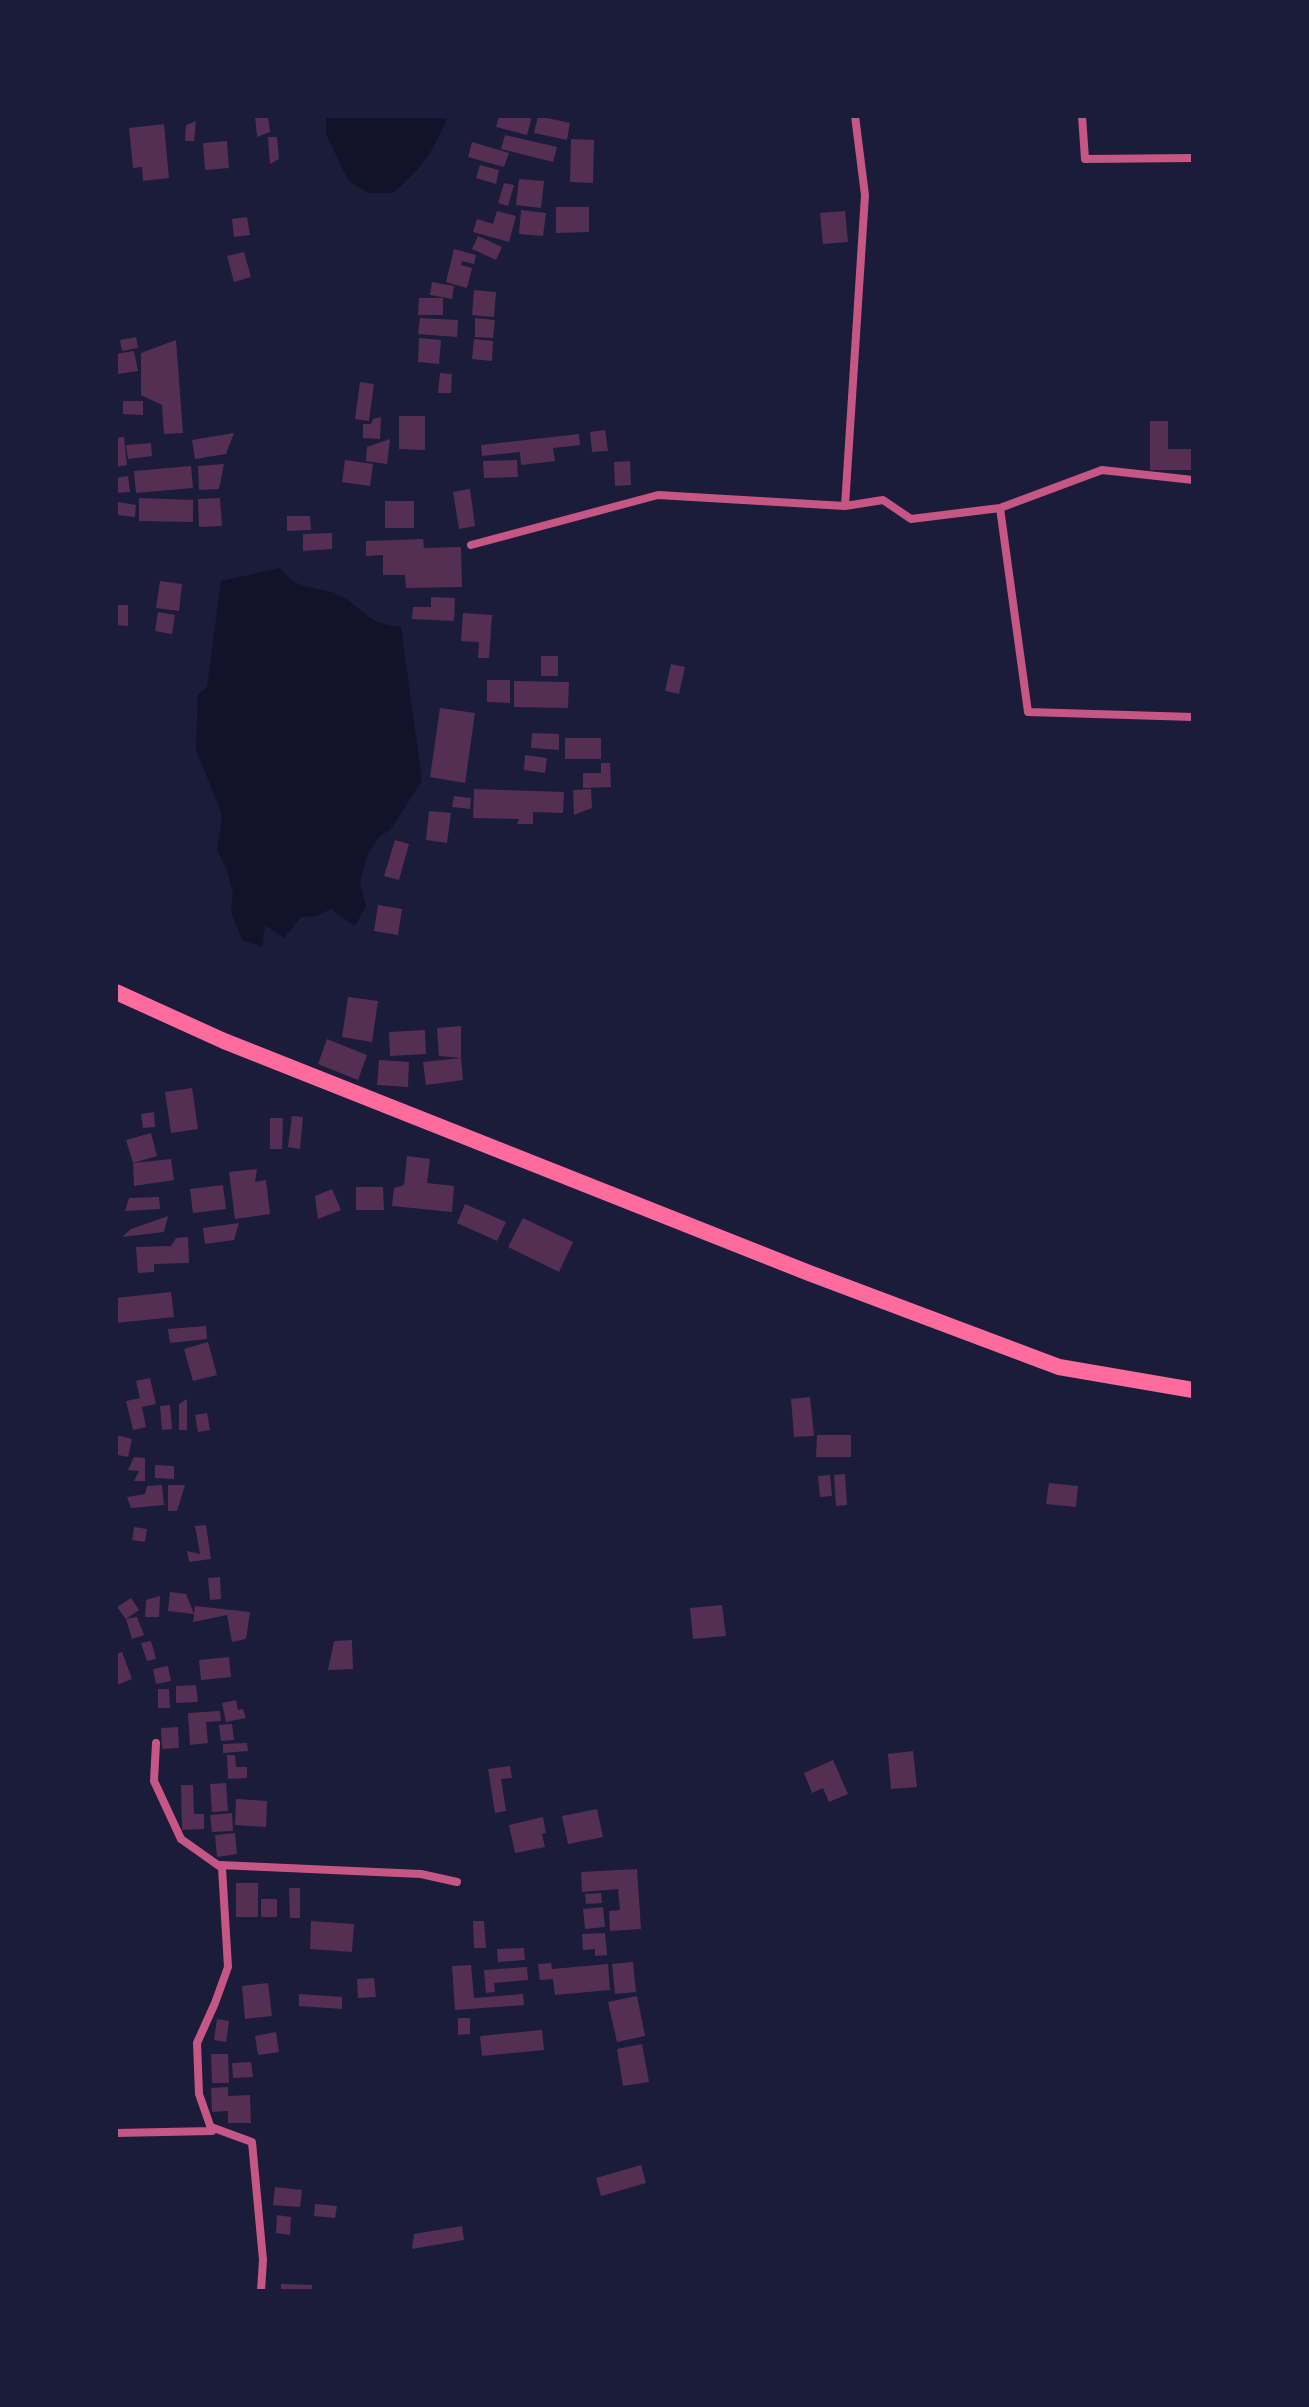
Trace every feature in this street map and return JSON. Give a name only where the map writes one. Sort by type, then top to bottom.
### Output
[{"type":"main road","points":[[116,992],[224,1041],[809,1273],[1059,1367],[1193,1390]]},
{"type":"street","points":[[845,506],[865,195],[855,116]]},
{"type":"street","points":[[1082,116],[1085,159],[1193,158]]},
{"type":"street","points":[[471,545],[658,495],[845,506],[883,500],[911,519],[1000,508],[1102,470],[1193,480]]},
{"type":"street","points":[[1000,508],[1028,712],[1193,717]]},
{"type":"street","points":[[116,2133],[212,2131],[199,2094],[197,2043],[228,1967],[222,1868],[181,1839],[154,1781],[156,1743]]},
{"type":"street","points":[[219,1865],[421,1874],[457,1882]]},
{"type":"street","points":[[211,2127],[252,2142],[263,2260],[261,2291]]},
{"type":"shaded area","points":[[326,116],[448,116],[426,158],[403,184],[393,193],[368,193],[348,180],[326,134]]},
{"type":"shaded area","points":[[280,568],[304,586],[337,594],[370,618],[401,627],[422,781],[390,830],[380,836],[367,855],[360,883],[366,906],[355,926],[331,909],[316,916],[301,917],[284,938],[265,925],[262,947],[242,940],[231,912],[233,894],[227,870],[217,850],[222,819],[220,809],[196,750],[198,695],[207,687],[221,581]]},
{"type":"building","points":[[255,116],[268,116],[270,132],[257,137]]},
{"type":"building","points":[[499,116],[532,116],[527,135],[496,127]]},
{"type":"building","points":[[538,116],[570,123],[567,140],[534,133]]},
{"type":"building","points":[[196,121],[194,141],[185,141],[186,125]]},
{"type":"building","points":[[164,124],[169,178],[143,181],[142,167],[133,168],[129,128]]},
{"type":"building","points":[[505,135],[557,147],[553,162],[501,149]]},
{"type":"building","points":[[268,137],[277,137],[279,159],[270,164]]},
{"type":"building","points":[[571,139],[594,140],[593,183],[570,182]]},
{"type":"building","points":[[227,141],[229,168],[205,170],[203,143]]},
{"type":"building","points":[[472,142],[509,153],[504,167],[468,157]]},
{"type":"building","points":[[480,165],[499,170],[496,184],[476,178]]},
{"type":"building","points":[[519,179],[544,181],[541,208],[516,205]]},
{"type":"building","points":[[504,183],[514,185],[508,206],[498,203]]},
{"type":"building","points":[[556,207],[589,207],[589,232],[556,233]]},
{"type":"building","points":[[521,210],[546,213],[543,236],[519,234]]},
{"type":"building","points":[[497,211],[516,216],[509,242],[473,232],[477,219],[493,224]]},
{"type":"building","points":[[845,211],[848,242],[823,244],[820,213]]},
{"type":"building","points":[[247,217],[250,235],[234,237],[232,219]]},
{"type":"building","points":[[478,236],[502,247],[496,260],[472,249]]},
{"type":"building","points":[[454,249],[476,255],[474,264],[462,261],[461,265],[472,268],[467,288],[446,282]]},
{"type":"building","points":[[244,252],[251,277],[234,282],[227,256]]},
{"type":"building","points":[[432,282],[454,286],[452,299],[430,295]]},
{"type":"building","points":[[474,290],[496,292],[494,317],[472,315]]},
{"type":"building","points":[[419,298],[443,298],[443,315],[418,315]]},
{"type":"building","points":[[420,318],[458,320],[457,337],[418,334]]},
{"type":"building","points":[[475,318],[495,320],[493,338],[475,337]]},
{"type":"building","points":[[136,337],[138,348],[122,351],[120,340]]},
{"type":"building","points":[[419,338],[441,340],[439,364],[418,362]]},
{"type":"building","points":[[474,339],[493,341],[492,361],[472,359]]},
{"type":"building","points":[[176,340],[183,433],[164,434],[162,405],[141,395],[141,353]]},
{"type":"building","points":[[134,351],[138,371],[118,374],[116,354]]},
{"type":"building","points":[[440,373],[452,374],[451,393],[438,393]]},
{"type":"building","points":[[360,382],[374,384],[369,421],[355,419]]},
{"type":"building","points":[[123,401],[143,401],[143,415],[123,414]]},
{"type":"building","points":[[399,416],[425,416],[425,450],[399,449]]},
{"type":"building","points":[[381,417],[380,439],[363,438],[363,424],[371,424],[373,419]]},
{"type":"building","points":[[1150,421],[1168,421],[1168,449],[1193,449],[1193,470],[1150,470]]},
{"type":"building","points":[[605,430],[608,451],[592,452],[590,432]]},
{"type":"building","points":[[234,433],[226,454],[195,459],[192,440]]},
{"type":"building","points":[[579,434],[580,445],[553,448],[555,461],[521,465],[520,452],[482,456],[481,445]]},
{"type":"building","points":[[124,437],[127,465],[116,467],[116,438]]},
{"type":"building","points":[[390,439],[387,464],[366,461],[367,447]]},
{"type":"building","points":[[151,443],[152,456],[128,459],[126,445]]},
{"type":"building","points":[[345,460],[373,464],[370,486],[342,482]]},
{"type":"building","points":[[517,460],[518,477],[484,478],[483,461]]},
{"type":"building","points":[[630,461],[631,485],[615,486],[614,462]]},
{"type":"building","points":[[224,464],[219,489],[199,490],[198,466]]},
{"type":"building","points":[[191,466],[193,488],[136,493],[134,471]]},
{"type":"building","points":[[128,476],[130,492],[116,493],[116,478]]},
{"type":"building","points":[[470,489],[475,526],[459,529],[453,492]]},
{"type":"building","points":[[139,498],[193,500],[193,522],[139,521]]},
{"type":"building","points":[[220,498],[222,526],[199,527],[198,499]]},
{"type":"building","points":[[385,501],[414,501],[414,528],[385,528]]},
{"type":"building","points":[[118,502],[136,505],[135,517],[117,515]]},
{"type":"building","points":[[287,516],[310,516],[311,530],[287,531]]},
{"type":"building","points":[[332,533],[332,549],[303,551],[303,534]]},
{"type":"building","points":[[423,539],[424,548],[461,547],[462,587],[406,588],[405,575],[383,575],[383,555],[366,556],[366,541]]},
{"type":"building","points":[[160,581],[182,584],[179,611],[156,608]]},
{"type":"building","points":[[431,597],[455,598],[454,621],[412,619],[413,607],[431,607]]},
{"type":"building","points":[[116,605],[128,605],[128,626],[116,625]]},
{"type":"building","points":[[158,612],[175,615],[172,634],[155,631]]},
{"type":"building","points":[[463,613],[492,615],[489,658],[478,658],[479,642],[461,641]]},
{"type":"building","points":[[541,656],[558,656],[558,676],[541,676]]},
{"type":"building","points":[[671,664],[685,667],[679,694],[665,691]]},
{"type":"building","points":[[487,680],[510,680],[510,703],[487,702]]},
{"type":"building","points":[[514,681],[569,682],[568,708],[514,707]]},
{"type":"building","points":[[440,708],[475,713],[465,783],[430,777]]},
{"type":"building","points":[[532,733],[559,734],[559,750],[531,748]]},
{"type":"building","points":[[565,738],[601,738],[601,759],[565,759]]},
{"type":"building","points":[[525,755],[547,758],[545,773],[524,770]]},
{"type":"building","points":[[601,763],[610,763],[611,787],[583,788],[583,773],[601,773]]},
{"type":"building","points":[[474,789],[564,792],[563,813],[533,812],[533,824],[517,824],[519,819],[473,818]]},
{"type":"building","points":[[591,789],[592,808],[574,815],[573,790]]},
{"type":"building","points":[[454,796],[471,798],[470,809],[452,807]]},
{"type":"building","points":[[429,811],[451,813],[447,843],[426,840]]},
{"type":"building","points":[[395,840],[409,844],[399,880],[384,876]]},
{"type":"building","points":[[378,905],[402,909],[398,935],[374,931]]},
{"type":"building","points":[[348,997],[378,1001],[372,1042],[342,1037]]},
{"type":"building","points":[[461,1026],[461,1058],[439,1056],[437,1028]]},
{"type":"building","points":[[425,1030],[426,1054],[390,1056],[389,1032]]},
{"type":"building","points":[[327,1039],[367,1055],[358,1080],[318,1064]]},
{"type":"building","points":[[461,1058],[463,1080],[426,1085],[423,1062]]},
{"type":"building","points":[[379,1060],[409,1062],[408,1087],[377,1085]]},
{"type":"building","points":[[192,1088],[198,1129],[171,1133],[165,1092]]},
{"type":"building","points":[[154,1112],[155,1127],[143,1128],[141,1114]]},
{"type":"building","points":[[292,1116],[303,1117],[300,1149],[288,1147]]},
{"type":"building","points":[[270,1118],[283,1118],[282,1149],[270,1149]]},
{"type":"building","points":[[151,1133],[157,1156],[133,1163],[126,1140]]},
{"type":"building","points":[[407,1156],[430,1159],[427,1183],[454,1186],[452,1212],[392,1206],[394,1188],[404,1185]]},
{"type":"building","points":[[171,1159],[174,1180],[134,1186],[133,1163]]},
{"type":"building","points":[[257,1169],[255,1182],[266,1180],[270,1214],[235,1219],[229,1172]]},
{"type":"building","points":[[223,1185],[226,1209],[193,1213],[190,1189]]},
{"type":"building","points":[[356,1187],[383,1187],[384,1210],[356,1210]]},
{"type":"building","points":[[332,1189],[341,1210],[318,1219],[315,1196]]},
{"type":"building","points":[[159,1197],[160,1209],[125,1211],[129,1198]]},
{"type":"building","points":[[465,1204],[506,1222],[497,1241],[457,1223]]},
{"type":"building","points":[[168,1216],[164,1232],[122,1237],[131,1229]]},
{"type":"building","points":[[523,1218],[573,1242],[559,1272],[508,1247]]},
{"type":"building","points":[[239,1223],[234,1240],[205,1244],[203,1228]]},
{"type":"building","points":[[188,1237],[189,1263],[154,1264],[154,1272],[138,1273],[136,1247],[171,1246],[176,1238]]},
{"type":"building","points":[[171,1292],[174,1317],[116,1323],[116,1298]]},
{"type":"building","points":[[206,1326],[207,1339],[170,1343],[168,1329]]},
{"type":"building","points":[[208,1342],[217,1375],[193,1381],[184,1349]]},
{"type":"building","points":[[150,1378],[156,1404],[142,1407],[146,1427],[133,1430],[126,1401],[140,1398],[136,1381]]},
{"type":"building","points":[[810,1397],[814,1436],[794,1437],[791,1399]]},
{"type":"building","points":[[187,1399],[187,1430],[179,1430],[179,1404]]},
{"type":"building","points":[[170,1405],[172,1429],[162,1430],[160,1406]]},
{"type":"building","points":[[207,1413],[210,1430],[198,1432],[195,1415]]},
{"type":"building","points":[[116,1435],[132,1439],[128,1457],[118,1455],[117,1460]]},
{"type":"building","points":[[817,1435],[851,1435],[851,1457],[816,1457]]},
{"type":"building","points":[[134,1457],[145,1458],[145,1481],[134,1481],[139,1471],[128,1470]]},
{"type":"building","points":[[155,1465],[174,1466],[174,1479],[155,1478]]},
{"type":"building","points":[[845,1474],[847,1505],[836,1506],[834,1475]]},
{"type":"building","points":[[830,1475],[832,1496],[820,1497],[818,1476]]},
{"type":"building","points":[[1049,1483],[1078,1486],[1076,1507],[1046,1504]]},
{"type":"building","points":[[162,1485],[164,1505],[131,1508],[127,1497],[145,1494],[147,1486]]},
{"type":"building","points":[[168,1485],[185,1485],[177,1511],[168,1511]]},
{"type":"building","points":[[206,1525],[211,1559],[189,1562],[187,1551],[200,1554],[195,1526]]},
{"type":"building","points":[[134,1527],[147,1529],[145,1542],[132,1540]]},
{"type":"building","points":[[220,1577],[221,1599],[210,1600],[208,1578]]},
{"type":"building","points":[[170,1592],[186,1594],[194,1614],[168,1611]]},
{"type":"building","points":[[160,1596],[159,1617],[145,1617],[146,1600]]},
{"type":"building","points":[[131,1598],[139,1610],[126,1619],[117,1607]]},
{"type":"building","points":[[722,1605],[726,1636],[693,1639],[690,1608]]},
{"type":"building","points":[[195,1606],[250,1612],[246,1639],[232,1642],[227,1615],[193,1622]]},
{"type":"building","points":[[137,1617],[144,1635],[132,1639],[126,1619]]},
{"type":"building","points":[[352,1640],[353,1669],[328,1670],[334,1641]]},
{"type":"building","points":[[151,1641],[156,1659],[147,1661],[141,1643]]},
{"type":"building","points":[[122,1652],[132,1679],[117,1685],[116,1654]]},
{"type":"building","points":[[229,1657],[231,1677],[201,1680],[199,1660]]},
{"type":"building","points":[[168,1666],[171,1681],[156,1684],[153,1669]]},
{"type":"building","points":[[196,1685],[198,1702],[176,1703],[176,1686]]},
{"type":"building","points":[[158,1689],[169,1689],[170,1708],[158,1708]]},
{"type":"building","points":[[236,1700],[238,1710],[243,1709],[246,1718],[226,1722],[222,1703]]},
{"type":"building","points":[[220,1711],[221,1721],[206,1722],[208,1743],[190,1745],[188,1713]]},
{"type":"building","points":[[232,1724],[234,1740],[221,1741],[219,1725]]},
{"type":"building","points":[[178,1727],[179,1748],[162,1749],[161,1728]]},
{"type":"building","points":[[247,1743],[248,1751],[223,1753],[223,1744]]},
{"type":"building","points":[[913,1751],[917,1787],[891,1789],[888,1754]]},
{"type":"building","points":[[227,1755],[235,1755],[236,1767],[247,1767],[247,1778],[228,1779]]},
{"type":"building","points":[[833,1760],[848,1794],[829,1802],[823,1788],[812,1793],[804,1773]]},
{"type":"building","points":[[510,1766],[512,1778],[501,1779],[506,1811],[495,1813],[488,1769]]},
{"type":"building","points":[[226,1783],[228,1811],[212,1812],[210,1784]]},
{"type":"building","points":[[181,1785],[193,1785],[194,1814],[204,1814],[204,1829],[182,1830]]},
{"type":"building","points":[[236,1799],[267,1801],[266,1827],[235,1825]]},
{"type":"building","points":[[597,1809],[603,1837],[568,1844],[562,1816]]},
{"type":"building","points":[[232,1813],[233,1831],[212,1832],[210,1815]]},
{"type":"building","points":[[543,1817],[545,1847],[515,1853],[509,1825]]},
{"type":"building","points":[[235,1833],[237,1854],[217,1857],[215,1835]]},
{"type":"building","points":[[637,1869],[641,1929],[610,1931],[609,1911],[620,1910],[618,1889],[582,1892],[581,1872]]},
{"type":"building","points":[[236,1883],[258,1883],[258,1917],[236,1917]]},
{"type":"building","points":[[289,1888],[300,1888],[300,1918],[290,1918]]},
{"type":"building","points":[[601,1893],[602,1903],[586,1904],[585,1894]]},
{"type":"building","points":[[261,1899],[277,1899],[277,1917],[261,1917]]},
{"type":"building","points":[[603,1907],[605,1927],[585,1929],[583,1909]]},
{"type":"building","points":[[311,1921],[354,1924],[352,1952],[310,1949]]},
{"type":"building","points":[[473,1921],[484,1921],[486,1948],[474,1948]]},
{"type":"building","points":[[605,1933],[607,1955],[595,1956],[595,1949],[583,1950],[582,1934]]},
{"type":"building","points":[[524,1948],[525,1960],[498,1962],[497,1949]]},
{"type":"building","points":[[633,1962],[636,1992],[615,1994],[612,1964]]},
{"type":"building","points":[[551,1963],[552,1969],[608,1964],[610,1990],[555,1995],[553,1979],[540,1980],[538,1964]]},
{"type":"building","points":[[471,1965],[474,1998],[523,1994],[524,2005],[455,2010],[452,1966]]},
{"type":"building","points":[[527,1967],[528,1980],[494,1983],[495,1992],[486,1993],[484,1970]]},
{"type":"building","points":[[374,1978],[376,1997],[358,1998],[357,1979]]},
{"type":"building","points":[[268,1983],[272,2016],[245,2019],[242,1986]]},
{"type":"building","points":[[299,1994],[342,1997],[342,2009],[299,2006]]},
{"type":"building","points":[[637,1996],[645,2036],[617,2042],[608,2002]]},
{"type":"building","points":[[458,2018],[470,2018],[470,2034],[458,2035]]},
{"type":"building","points":[[217,2019],[229,2021],[226,2042],[214,2040]]},
{"type":"building","points":[[542,2030],[544,2050],[482,2056],[480,2036]]},
{"type":"building","points":[[276,2032],[279,2052],[258,2055],[255,2036]]},
{"type":"building","points":[[642,2044],[649,2082],[623,2086],[617,2049]]},
{"type":"building","points":[[211,2054],[228,2054],[229,2083],[212,2083]]},
{"type":"building","points":[[251,2062],[253,2077],[233,2078],[232,2063]]},
{"type":"building","points":[[228,2087],[228,2096],[250,2095],[251,2123],[228,2123],[228,2111],[212,2112],[211,2088]]},
{"type":"building","points":[[641,2165],[646,2183],[601,2196],[596,2178]]},
{"type":"building","points":[[275,2187],[302,2190],[300,2207],[273,2205]]},
{"type":"building","points":[[315,2204],[337,2206],[335,2218],[314,2216]]},
{"type":"building","points":[[277,2215],[291,2217],[290,2235],[276,2233]]},
{"type":"building","points":[[462,2226],[464,2240],[412,2249],[414,2234]]},
{"type":"building","points":[[281,2284],[312,2285],[312,2291],[281,2291]]}]
